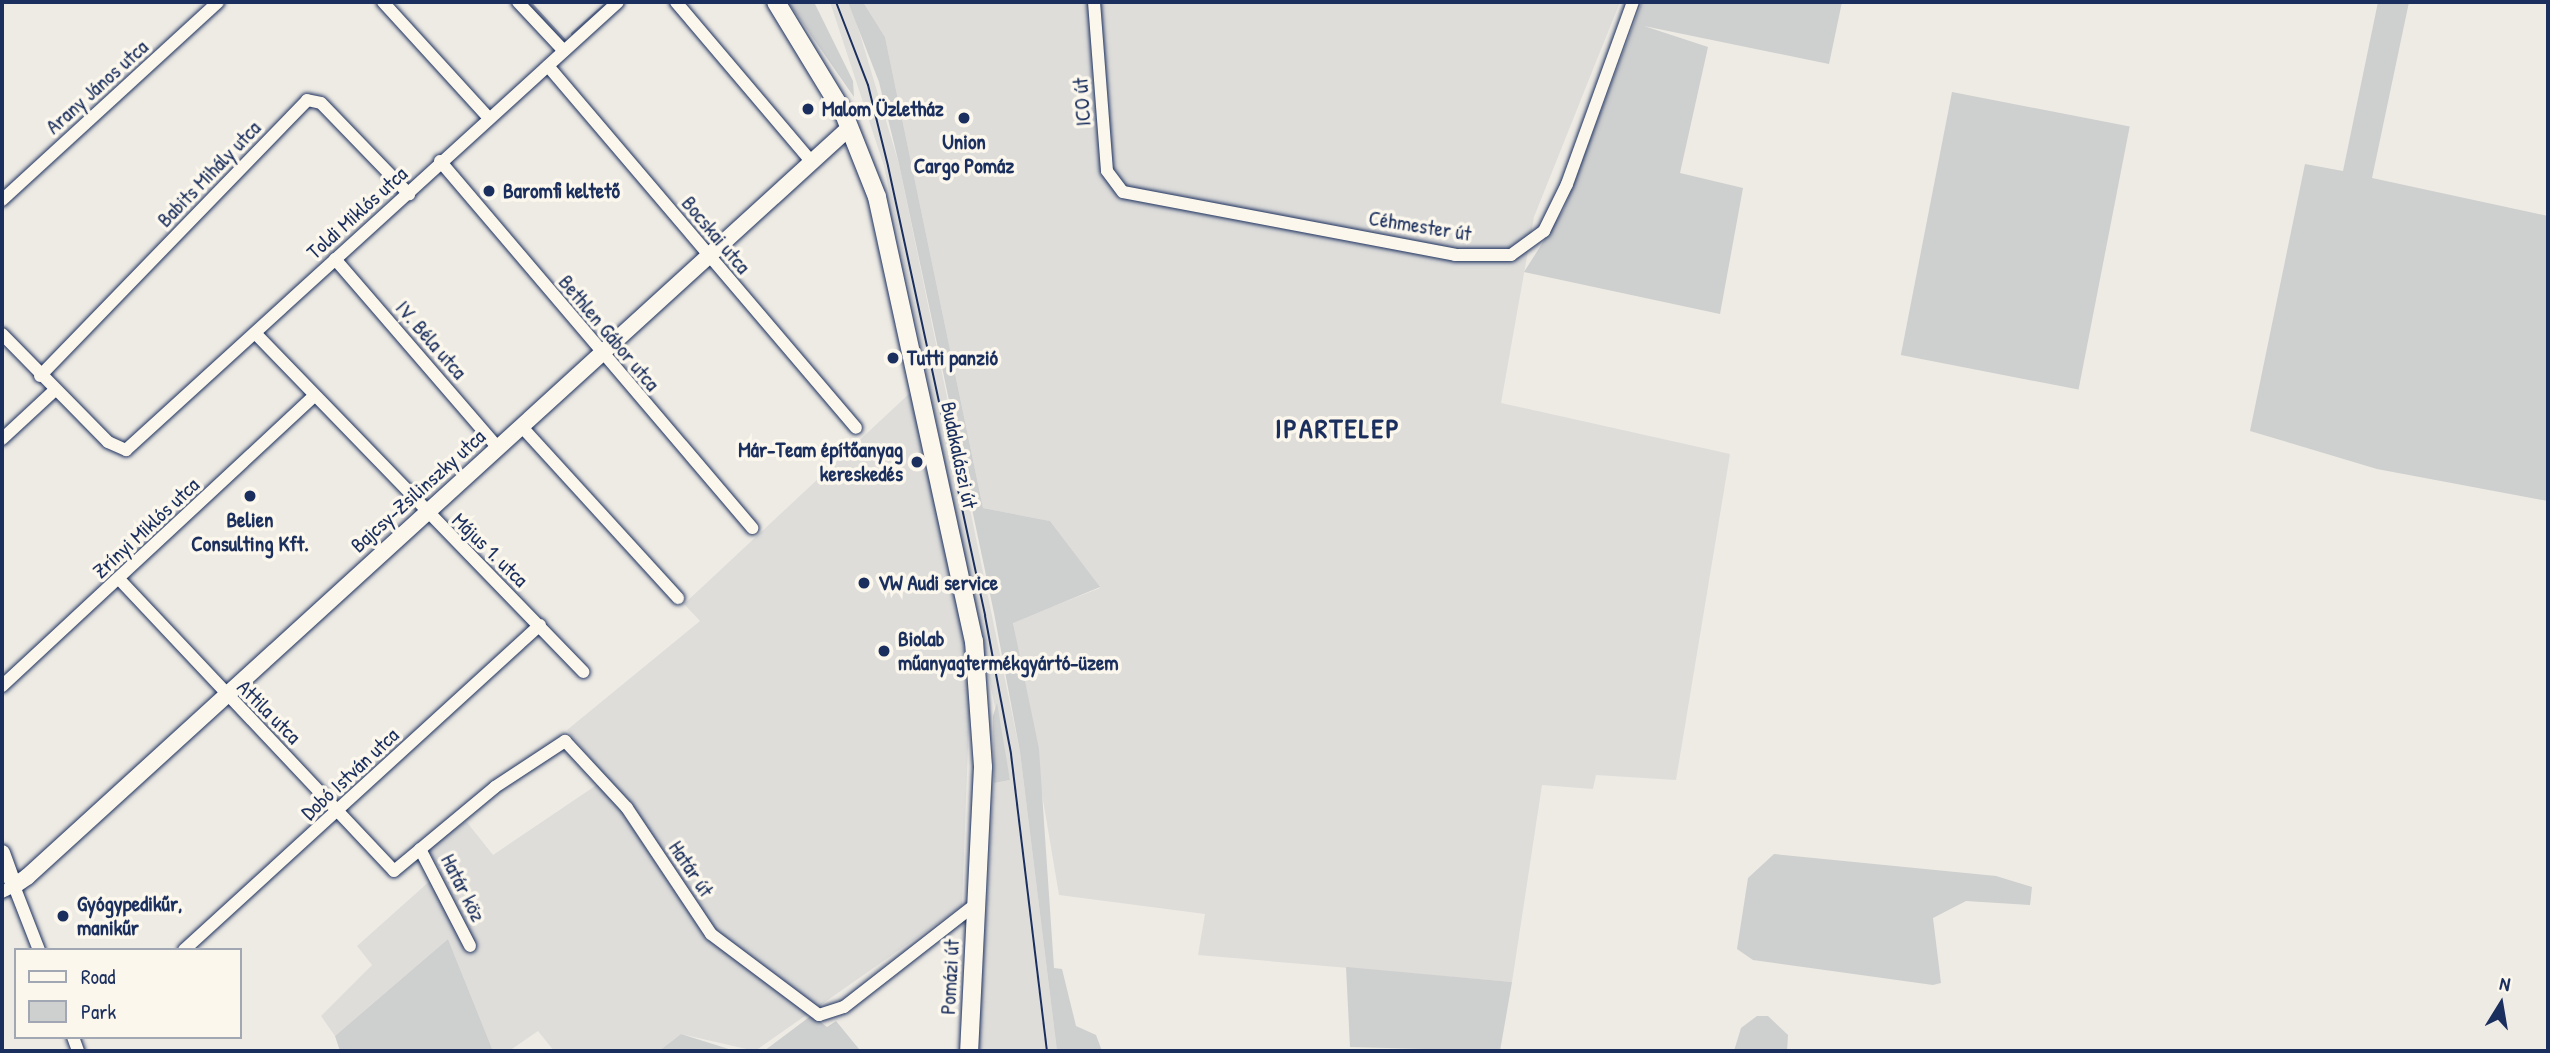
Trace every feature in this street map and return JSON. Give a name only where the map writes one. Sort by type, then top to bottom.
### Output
[{"type":"main road","name":"Budakalászi út","points":[[776,2],[850,127],[893,257],[974,641],[983,737],[976,904]]},
{"type":"main road","name":"Pomázi út","points":[[969,1051],[976,904]]},
{"type":"street","name":"Arany János utca","points":[[2,200],[218,2]]},
{"type":"street","points":[[383,2],[489,118]]},
{"type":"street","points":[[518,2],[564,51]]},
{"type":"street","name":"Toldi Miklós utca","points":[[55,390],[122,450],[409,194],[440,162],[618,2]]},
{"type":"street","points":[[676,2],[811,161]]},
{"type":"street","name":"ICO út","points":[[1094,2],[1107,171],[1123,192]]},
{"type":"street","name":"Céhmester út","points":[[1123,192],[1455,255],[1517,254],[1544,231],[1567,184],[1633,2]]},
{"type":"street","name":"Bocskai utca","points":[[548,66],[856,428]]},
{"type":"street","name":"Babits Mihály utca","points":[[40,376],[307,100],[321,103],[409,194]]},
{"type":"street","name":"Bajcsy-Zsilinszky utca","points":[[8,889],[225,696],[850,127]]},
{"type":"street","name":"Bethlen Gábor utca","points":[[440,162],[752,528]]},
{"type":"street","name":"IV. Béla utca","points":[[335,259],[497,447]]},
{"type":"street","name":"Május 1. utca","points":[[255,333],[425,514],[540,625],[583,672]]},
{"type":"street","points":[[2,334],[55,390],[2,439]]},
{"type":"street","name":"Zrínyi Miklós utca","points":[[2,686],[314,396]]},
{"type":"street","points":[[521,426],[678,598]]},
{"type":"street","name":"Attila utca","points":[[119,579],[225,696],[339,810],[394,870]]},
{"type":"street","name":"Dobó István utca","points":[[186,948],[540,625]]},
{"type":"street","name":"Határ út","points":[[394,870],[516,771],[565,741],[627,808],[711,934],[818,1015],[844,1007],[976,904]]},
{"type":"street","name":"Határ köz","points":[[421,849],[470,946]]},
{"type":"street","points":[[2,853],[8,889],[37,948]]},
{"type":"shaded area","points":[[830,2],[848,2],[853,11],[899,164],[1020,752],[1057,1051],[978,1051],[994,783],[1010,780],[884,166]]},
{"type":"shaded area","points":[[863,2],[1620,2],[1534,217],[1501,403],[1730,454],[1676,780],[1596,775],[1593,789],[1542,785],[1512,982],[1198,955],[1205,914],[1059,895],[1013,622],[1100,588],[1050,521],[983,508],[885,37]]},
{"type":"shaded area","points":[[910,393],[971,668],[962,906],[755,1051],[681,1034],[659,1051],[554,1051],[538,1031],[509,1051],[493,1051],[448,939],[335,1036],[321,1016],[372,965],[357,946],[441,871],[427,849],[466,821],[493,855],[607,778],[567,730],[700,621],[684,604]]},
{"type":"green space","points":[[788,2],[814,2],[853,81],[854,97]]},
{"type":"green space","points":[[848,2],[863,2],[885,37],[983,508],[1050,521],[1100,587],[1013,623],[1039,749],[1054,968],[1062,969],[1076,1026],[1096,1035],[1102,1051],[1057,1051],[1020,752],[994,613],[899,164],[879,82]]},
{"type":"green space","points":[[1642,2],[1842,2],[1829,64],[1644,26],[1708,47],[1680,173],[1743,188],[1720,314],[1524,272],[1564,209]]},
{"type":"green space","points":[[2378,2],[2409,2],[2372,178],[2548,216],[2548,501],[2377,469],[2250,431],[2305,164],[2343,171]]},
{"type":"green space","points":[[1952,92],[2130,127],[2079,390],[1901,355]]},
{"type":"green space","points":[[997,703],[1010,780],[994,783],[993,716]]},
{"type":"green space","points":[[1774,854],[1996,876],[2032,887],[2030,905],[1966,901],[1933,918],[1941,983],[1933,985],[1753,960],[1737,949],[1748,878]]},
{"type":"green space","points":[[448,939],[493,1051],[340,1051],[335,1036]]},
{"type":"green space","points":[[1346,967],[1512,982],[1500,1051],[1350,1047]]},
{"type":"green space","points":[[812,1015],[827,1027],[836,1021],[859,1049],[764,1051]]},
{"type":"green space","points":[[1757,1016],[1768,1016],[1788,1035],[1787,1051],[1734,1051],[1741,1028]]},
{"type":"green space","points":[[681,1034],[735,1051],[659,1051]]},
{"type":"waterway","points":[[529,2],[565,41]]},
{"type":"waterway","points":[[573,34],[609,2]]},
{"type":"tram line","points":[[836,2],[868,85],[888,166],[985,616],[1011,754],[1047,1051]]},
{"type":"place","name":"Malom Üzletház","points":[[808,109]]},
{"type":"place","name":"Union Cargo Pomáz","points":[[964,118]]},
{"type":"place","name":"Baromfi keltető","points":[[489,191]]},
{"type":"place","name":"Tutti panzió","points":[[893,358]]},
{"type":"place","name":"Már-Team építőanyag kereskedés","points":[[917,462]]},
{"type":"place","name":"Belien Consulting Kft.","points":[[250,496]]},
{"type":"place","name":"VW Audi service","points":[[864,583]]},
{"type":"place","name":"Biolab műanyagtermékgyártó-üzem","points":[[884,651]]},
{"type":"place","name":"Gyógypedikűr, manikűr","points":[[63,916]]},
{"type":"district","name":"IPARTELEP","points":[[1338,428]]}]
